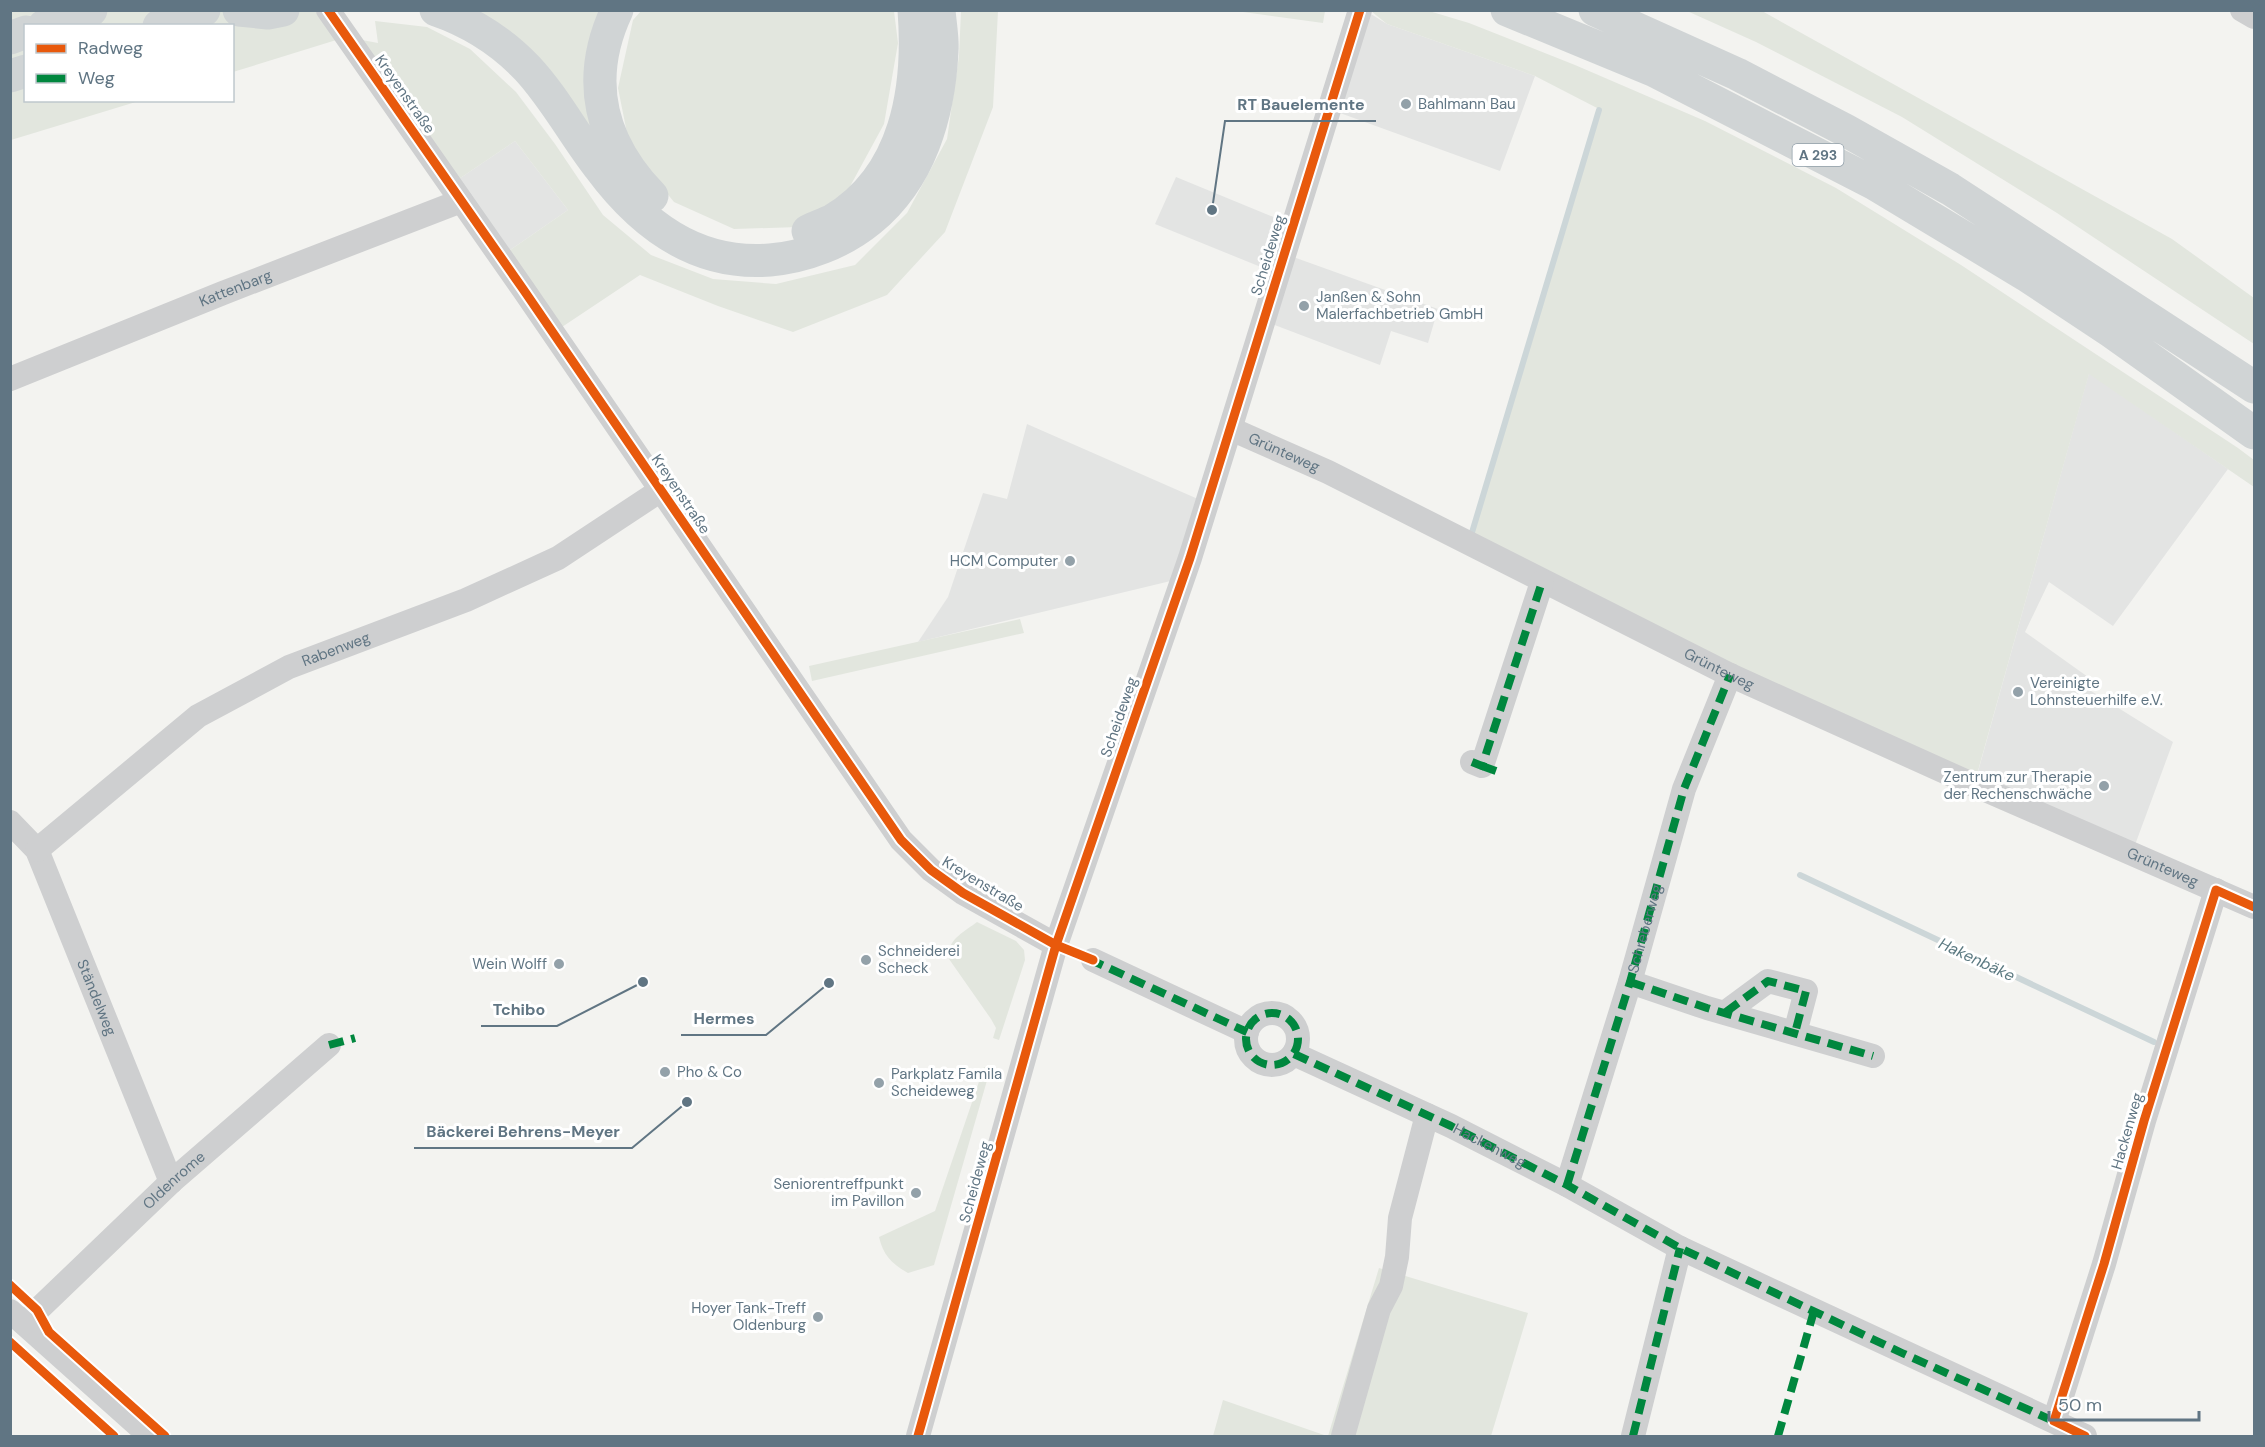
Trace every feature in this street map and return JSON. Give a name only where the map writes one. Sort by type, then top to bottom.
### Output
[{"type":"highway","points":[[45,24],[62,10]]},
{"type":"highway","points":[[47,24],[91,10]]},
{"type":"highway","points":[[165,24],[204,10]]},
{"type":"highway","points":[[239,10],[268,13],[284,10]]},
{"type":"highway","points":[[436,10],[488,34],[527,68],[560,110],[598,167],[631,207],[669,236],[693,248],[753,261],[789,258],[821,248],[859,230],[884,208],[913,172],[934,116],[943,50],[939,10]]},
{"type":"highway","points":[[617,10],[607,32],[601,60],[599,88],[604,114],[615,147],[632,175],[655,200],[683,220],[715,234],[748,240],[775,240],[802,233],[834,219],[861,198],[882,175],[909,117],[915,76],[914,10]]},
{"type":"highway","name":"A 293","points":[[1507,10],[1655,71],[1875,184],[2026,275],[2112,332],[2254,433]]},
{"type":"highway","name":"A 293","points":[[1595,10],[1737,74],[1845,129],[1950,189],[2254,387]]},
{"type":"street","name":"Kreyenstraße","points":[[328,10],[901,840],[931,870],[963,893],[1056,945]]},
{"type":"street","name":"Scheideweg","points":[[918,1437],[1056,945],[1183,578],[1360,10]]},
{"type":"street","points":[[2242,10],[2254,17]]},
{"type":"street","name":"Kattenbarg","points":[[10,379],[461,201]]},
{"type":"street","name":"Grünteweg","points":[[1231,429],[1328,472],[1730,675],[1974,786],[2216,890]]},
{"type":"street","name":"Rabenweg","points":[[37,850],[198,716],[289,667],[466,600],[558,558],[661,490]]},
{"type":"street","points":[[1483,766],[1542,582]]},
{"type":"street","name":"Schreberweg","points":[[1567,1185],[1630,982],[1684,789],[1730,675]]},
{"type":"street","name":"Ständelweg","points":[[10,822],[37,850],[171,1182]]},
{"type":"street","points":[[2216,890],[2254,908]]},
{"type":"street","name":"Hackenweg","points":[[1294,1054],[1427,1115],[1567,1185],[1680,1248],[1902,1353],[2054,1421],[2104,1264],[2144,1121],[2216,890]]},
{"type":"street","points":[[1093,960],[1247,1032]]},
{"type":"street","points":[[1726,1012],[1768,981],[1806,992],[1795,1033]]},
{"type":"street","points":[[1630,982],[1707,1008],[1873,1056]]},
{"type":"street","points":[[1275,1012],[1283,1015],[1296,1027],[1298,1045],[1288,1060],[1273,1065],[1258,1060],[1248,1048],[1247,1032],[1257,1017],[1275,1012]]},
{"type":"street","name":"Oldenrome","points":[[17,1317],[329,1045]]},
{"type":"street","points":[[1343,1437],[1379,1309],[1391,1286],[1397,1257],[1400,1218],[1427,1115]]},
{"type":"street","points":[[1633,1437],[1680,1248]]},
{"type":"street","points":[[17,1317],[150,1437]]},
{"type":"street","points":[[2054,1421],[2085,1437]]},
{"type":"shaded area","points":[[1325,10],[1323,23],[1236,11]]},
{"type":"shaded area","points":[[11,11],[328,11],[346,37],[234,72],[234,24],[24,24],[24,102],[136,102],[11,140]]},
{"type":"shaded area","points":[[467,11],[602,11],[594,26],[586,58],[586,90],[593,140]]},
{"type":"shaded area","points":[[641,11],[894,11],[898,43],[884,124],[847,192],[798,227],[734,229],[674,202],[630,148],[618,88],[633,20]]},
{"type":"shaded area","points":[[961,11],[998,11],[993,107],[945,232],[887,295],[793,332],[718,306],[640,275],[553,333],[500,257],[568,210],[515,141],[450,185],[346,37],[378,43],[375,21],[427,27],[470,49],[516,92],[555,144],[603,215],[651,255],[713,279],[776,284],[855,265],[907,213],[947,139],[959,56]]},
{"type":"shaded area","points":[[1366,11],[1387,24],[1535,76],[1500,171],[1329,109]]},
{"type":"shaded area","points":[[1371,11],[1429,11],[1469,23],[1575,65],[1705,121],[1836,188],[1961,265],[2238,448],[2254,460],[2254,487],[2089,374],[1974,785],[1469,545],[1599,109],[1535,76],[1387,24]]},
{"type":"shaded area","points":[[1687,11],[1762,11],[2172,239],[2254,298],[2254,344],[2057,213],[1902,117],[1756,42]]},
{"type":"shaded area","points":[[515,141],[568,210],[500,257],[450,185]]},
{"type":"shaded area","points":[[1176,177],[1293,225],[1285,254],[1438,309],[1428,343],[1391,331],[1380,365],[1264,321],[1278,274],[1155,224]]},
{"type":"shaded area","points":[[2089,373],[2228,469],[2113,626],[2049,582],[2025,632],[2088,677],[2083,686],[2173,742],[2132,853],[1974,786]]},
{"type":"shaded area","points":[[1027,424],[1207,503],[1183,578],[918,642],[948,597],[983,493],[1007,499]]},
{"type":"shaded area","points":[[1020,619],[1024,633],[812,681],[809,666]]},
{"type":"shaded area","points":[[977,922],[1016,941],[1024,950],[1025,960],[999,1040],[993,1038],[996,1028],[991,1019],[949,959],[953,942]]},
{"type":"shaded area","points":[[984,1067],[990,1070],[934,1265],[908,1273],[889,1258],[879,1237],[935,1211]]},
{"type":"shaded area","points":[[1379,1268],[1528,1313],[1491,1436],[1328,1436]]},
{"type":"shaded area","points":[[1223,1400],[1327,1436],[1213,1436]]},
{"type":"waterway","points":[[1470,539],[1599,110]]},
{"type":"waterway","name":"Hakenbäke","points":[[1800,875],[2154,1042]]},
{"type":"marked path","points":[[1472,762],[1482,766],[1542,582]]},
{"type":"marked path","points":[[1567,1185],[1630,982],[1684,789],[1730,675]]},
{"type":"marked path","points":[[1482,766],[1496,771]]},
{"type":"marked path","points":[[1089,959],[1247,1032]]},
{"type":"marked path","points":[[1726,1012],[1768,981],[1806,991],[1795,1033]]},
{"type":"marked path","points":[[1630,982],[1707,1008],[1873,1056]]},
{"type":"marked path","points":[[1267,1013],[1277,1013],[1287,1017],[1294,1024],[1298,1039],[1294,1054],[1287,1061],[1277,1065],[1267,1065],[1257,1061],[1250,1054],[1246,1044],[1246,1034],[1250,1024],[1257,1017],[1267,1013]]},
{"type":"marked path","points":[[329,1045],[355,1038]]},
{"type":"marked path","points":[[1294,1054],[1451,1126],[1567,1185],[1680,1248],[1902,1353],[2058,1423]]},
{"type":"marked path","points":[[1633,1436],[1680,1248]]},
{"type":"marked path","points":[[1778,1436],[1814,1311]]},
{"type":"cycle path","points":[[328,10],[523,289],[901,840],[931,870],[963,893],[1056,945],[1093,960]]},
{"type":"cycle path","points":[[918,1436],[1056,945],[1190,558],[1360,10]]},
{"type":"cycle path","points":[[2085,1436],[2054,1421],[2104,1264],[2144,1121],[2216,890],[2254,907]]},
{"type":"cycle path","points":[[10,1285],[37,1310],[49,1332],[165,1436]]},
{"type":"cycle path","points":[[10,1342],[114,1436]]},
{"type":"place","name":"Bahlmann Bau","points":[[1406,104]]},
{"type":"place","name":"RT Bauelemente","points":[[1212,210]]},
{"type":"place","name":"Janßen & Sohn Malerfachbetrieb GmbH","points":[[1304,306]]},
{"type":"place","name":"HCM Computer","points":[[1070,561]]},
{"type":"place","name":"Vereinigte Lohnsteuerhilfe e.V.","points":[[2018,692]]},
{"type":"place","name":"Zentrum zur Therapie der Rechenschwäche","points":[[2104,786]]},
{"type":"place","name":"Schneiderei Scheck","points":[[866,960]]},
{"type":"place","name":"Wein Wolff","points":[[559,964]]},
{"type":"place","name":"Tchibo","points":[[643,982]]},
{"type":"place","name":"Hermes","points":[[829,983]]},
{"type":"place","name":"Pho & Co","points":[[665,1072]]},
{"type":"place","name":"Parkplatz Famila Scheideweg","points":[[879,1083]]},
{"type":"place","name":"Bäckerei Behrens-Meyer","points":[[687,1102]]},
{"type":"place","name":"Seniorentreffpunkt im Pavillon","points":[[916,1193]]},
{"type":"place","name":"Hoyer Tank-Treff Oldenburg","points":[[818,1317]]}]
